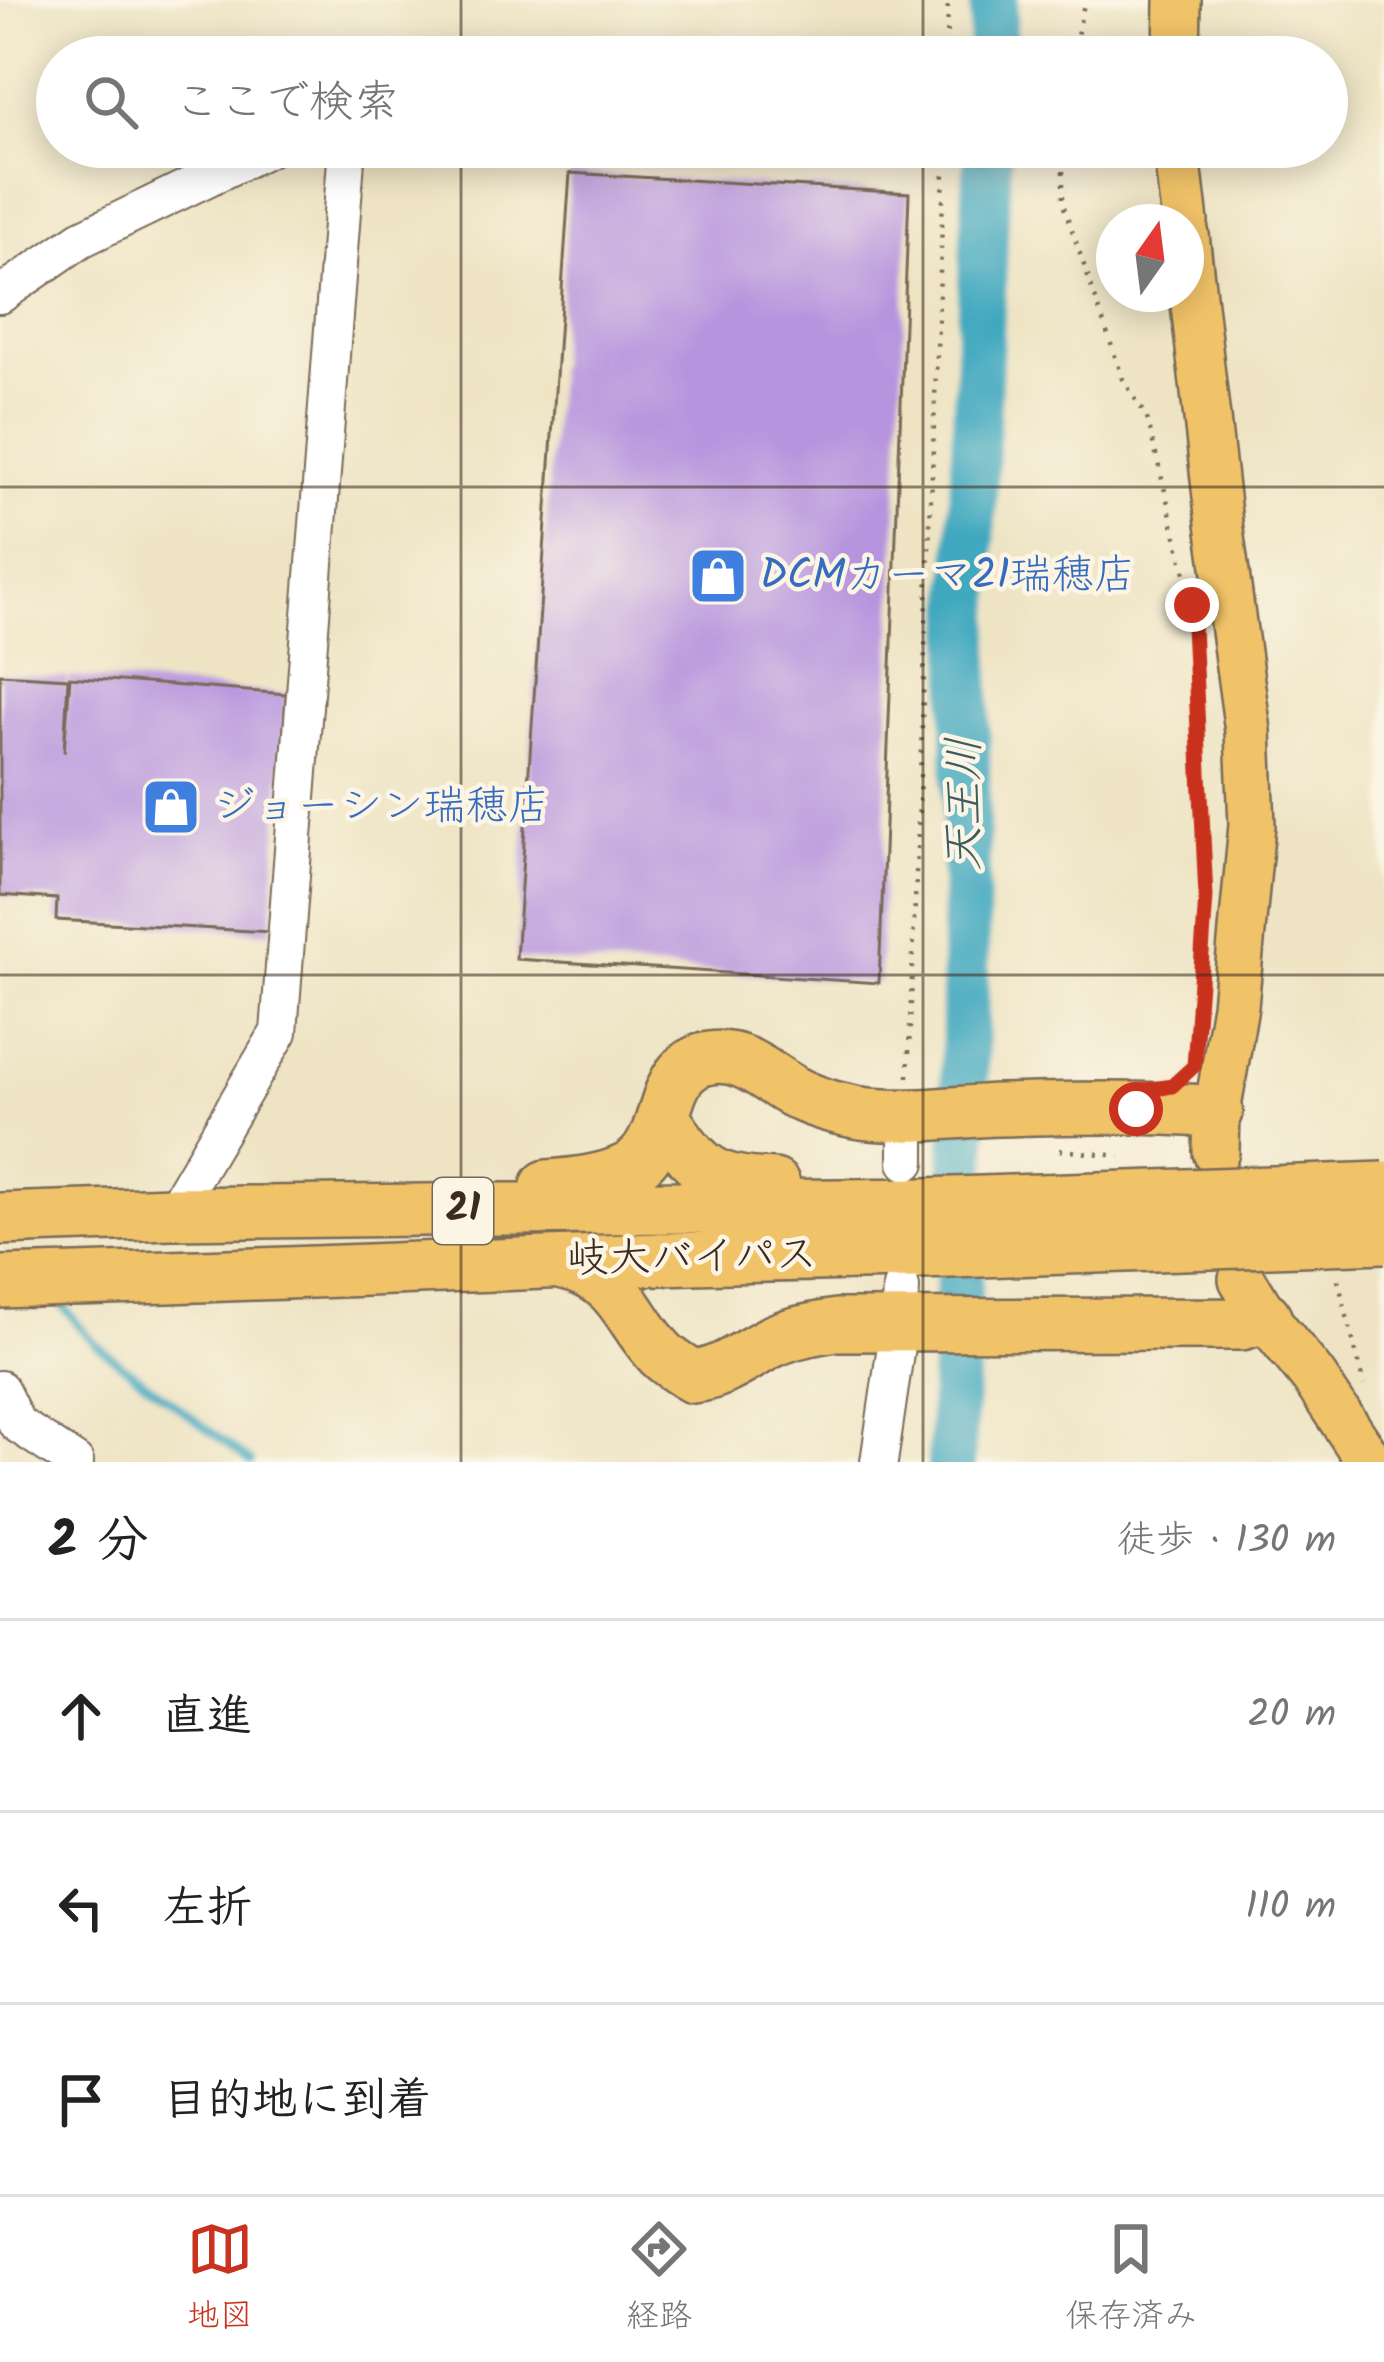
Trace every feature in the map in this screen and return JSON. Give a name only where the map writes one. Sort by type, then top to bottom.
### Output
[{"type":"highway","points":[[418,1212],[486,1191],[576,1183],[628,1169],[648,1149],[682,1071],[696,1062],[731,1058],[755,1066],[794,1092],[830,1108],[908,1235]]},
{"type":"highway","points":[[550,1262],[576,1267],[607,1284],[676,1367],[693,1377],[702,1376],[777,1340],[836,1325],[998,1110],[1216,1132]]},
{"type":"highway","points":[[664,1119],[692,1159],[723,1179],[836,1185],[869,1192],[992,1325],[1241,1324],[1254,1298]]},
{"type":"highway","name":"岐大バイパス","points":[[0,1282],[791,1255],[908,1235],[1384,1188]]},
{"type":"highway","name":"岐大バイパス","points":[[0,1219],[418,1212],[908,1235],[1384,1237]]},
{"type":"highway","points":[[656,1347],[656,1314],[672,1282],[769,1267],[791,1255]]},
{"type":"main road","points":[[1177,36],[1178,0]]},
{"type":"main road","points":[[1178,168],[1182,204]]},
{"type":"main road","points":[[1195,312],[1248,731],[1252,825],[1216,1132]]},
{"type":"main road","points":[[1254,1298],[1362,1449]]},
{"type":"street","points":[[0,295],[81,239],[228,168]]},
{"type":"street","points":[[172,1213],[279,1032],[345,168]]},
{"type":"street","points":[[879,1462],[908,1235]]},
{"type":"street","points":[[0,1388],[17,1424],[75,1462]]},
{"type":"path","points":[[947,36],[948,0]]},
{"type":"path","points":[[1077,36],[1085,0]]},
{"type":"path","points":[[908,1235],[944,168]]},
{"type":"path","points":[[1063,168],[1063,204],[1123,379],[1147,418],[1192,605],[1204,918]]},
{"type":"path","points":[[1061,1150],[1122,1156]]},
{"type":"path","points":[[1336,1268],[1368,1400],[1362,1449]]},
{"type":"building","name":"DCMカーマ21瑞穂店","points":[[570,173],[909,193],[879,983],[516,959]]},
{"type":"building","name":"ジョーシン瑞穂店","points":[[0,674],[68,678],[64,752],[70,677],[286,694],[271,932],[56,920],[57,899],[0,895]]},
{"type":"waterway","name":"天王川","points":[[993,36],[994,0]]},
{"type":"waterway","name":"天王川","points":[[951,1462],[964,1154],[967,638],[987,168]]},
{"type":"waterway","points":[[56,1298],[95,1344],[251,1462]]},
{"type":"place","name":"DCMカーマ21瑞穂店","points":[[718,576]]},
{"type":"place","name":"ジョーシン瑞穂店","points":[[171,807]]},
{"type":"route","points":[[1136,1109],[1137,1092],[1172,1086],[1194,1066],[1206,897],[1192,605]]}]
